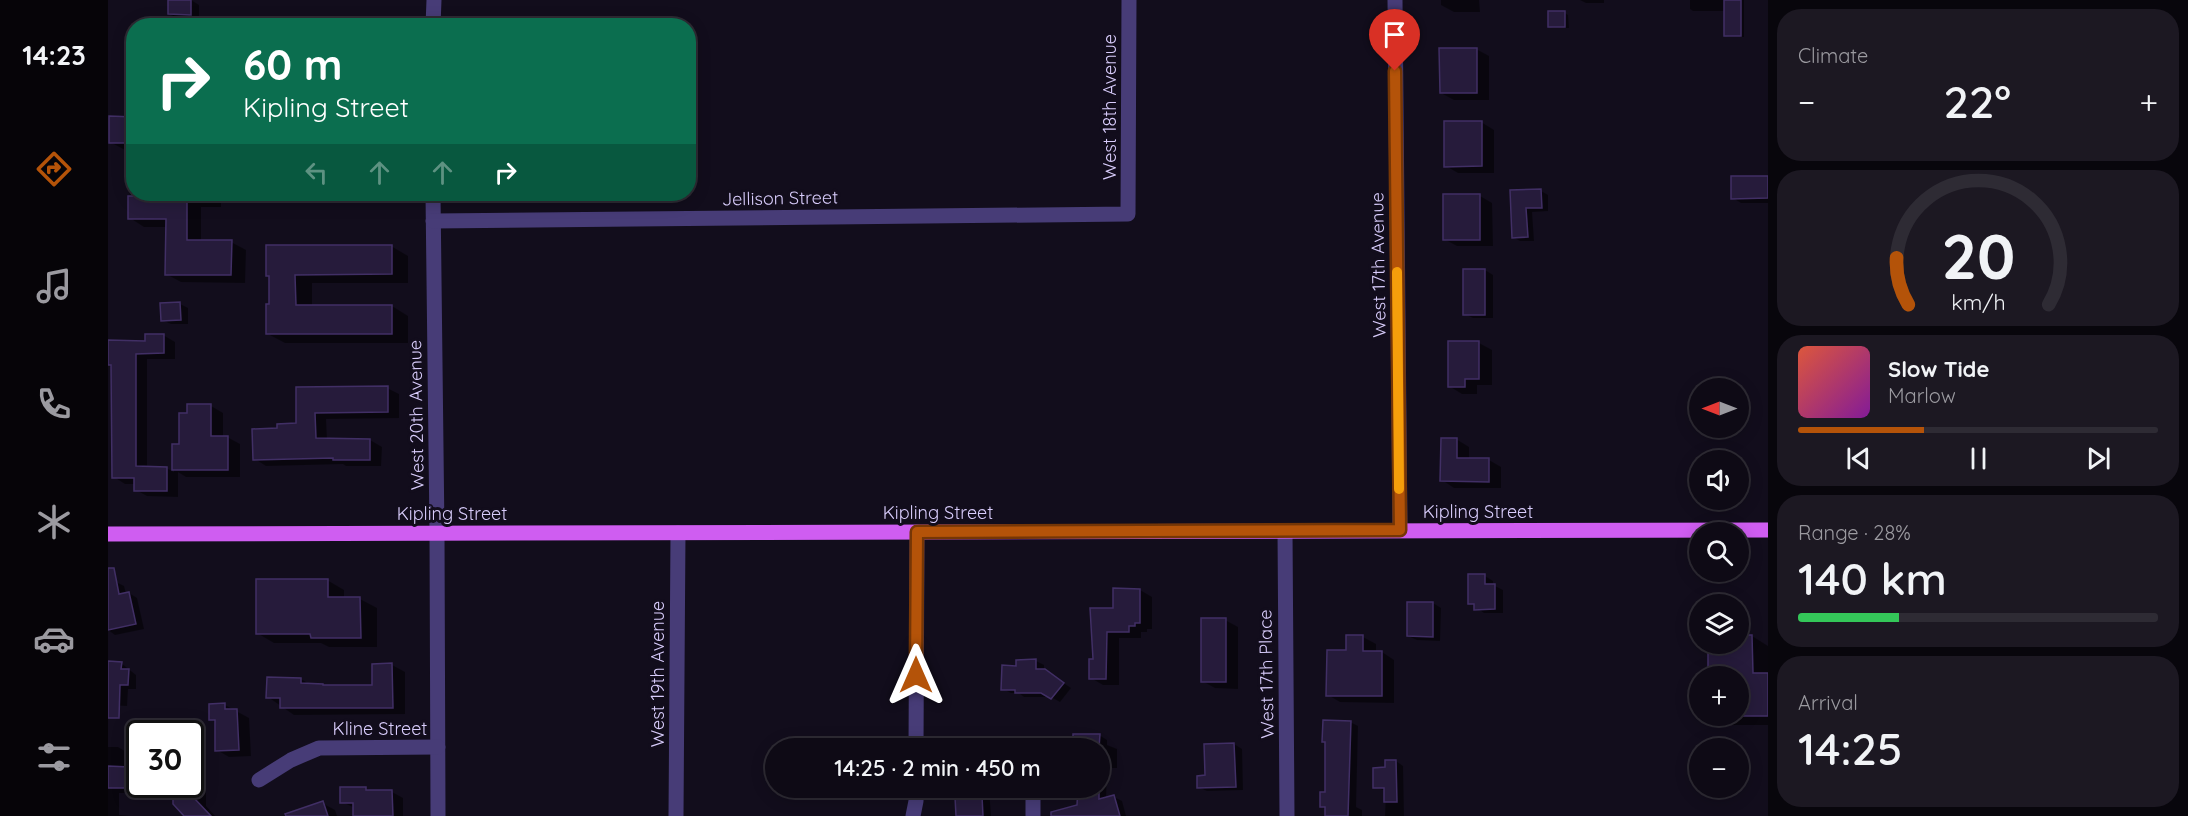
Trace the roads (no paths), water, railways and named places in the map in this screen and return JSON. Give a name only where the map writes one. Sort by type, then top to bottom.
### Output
[{"type":"main road","name":"Kipling Street","points":[[108,534],[1768,530]]},
{"type":"street","points":[[433,18],[434,0]]},
{"type":"street","name":"West 18th Avenue","points":[[1128,214],[1129,0]]},
{"type":"street","name":"West 17th Avenue","points":[[1395,0],[1400,530]]},
{"type":"street","name":"West 20th Avenue","points":[[433,201],[438,816]]},
{"type":"street","name":"Jellison Street","points":[[433,221],[1128,214]]},
{"type":"street","name":"West 17th Place","points":[[1285,531],[1287,816]]},
{"type":"street","points":[[916,738],[917,532]]},
{"type":"street","name":"West 19th Avenue","points":[[676,816],[678,533]]},
{"type":"street","name":"Kline Street","points":[[259,780],[291,760],[319,748],[438,747]]},
{"type":"street","points":[[913,816],[916,798]]},
{"type":"street","points":[[1033,798],[1034,816]]}]
